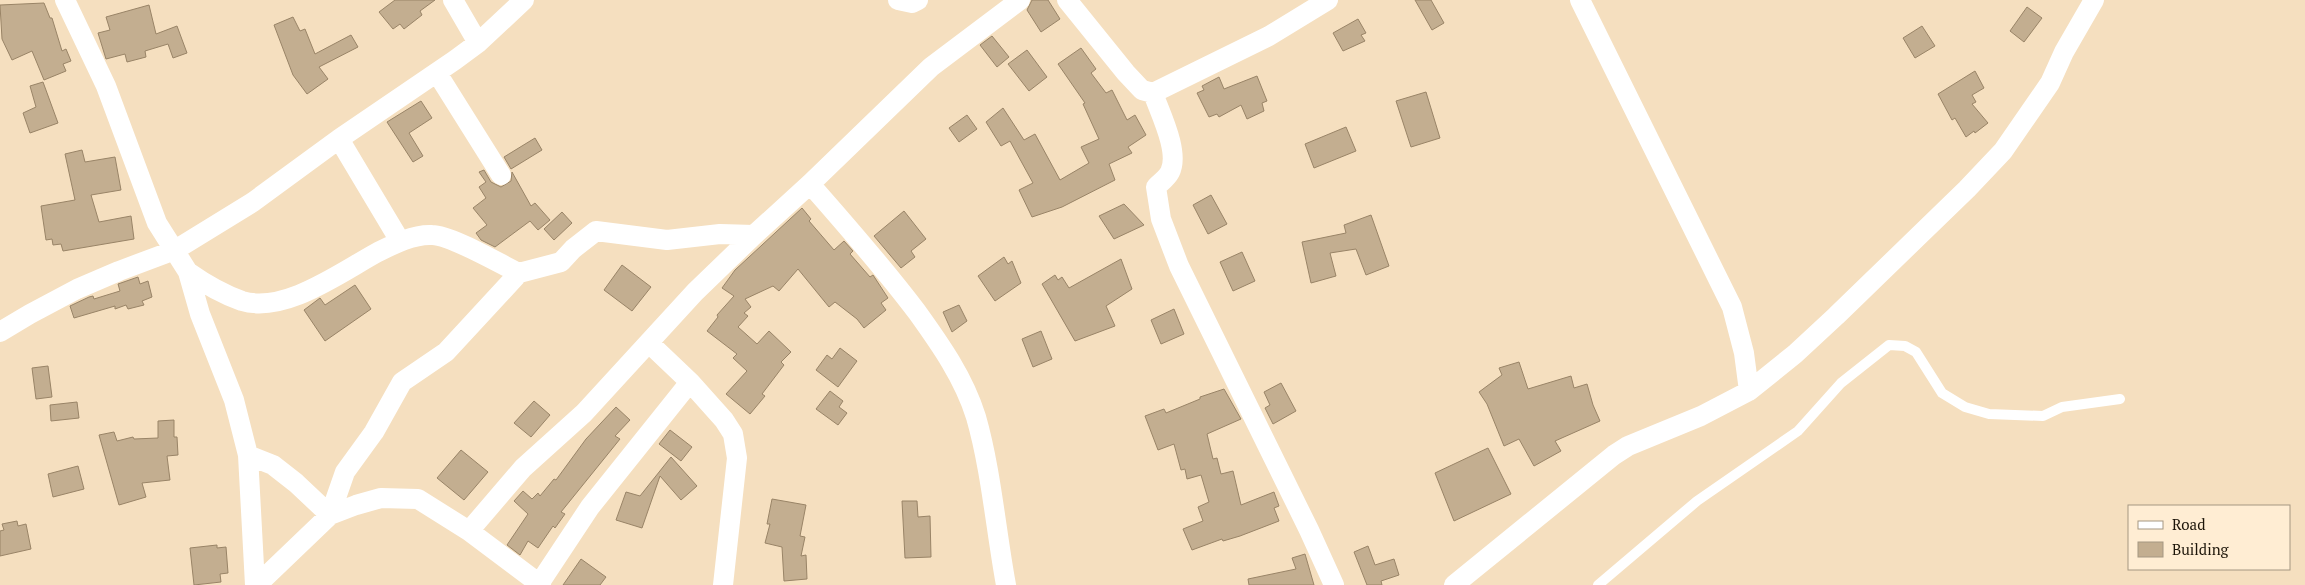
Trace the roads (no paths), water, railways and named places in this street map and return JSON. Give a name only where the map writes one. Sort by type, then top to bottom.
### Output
[{"type":"street","points":[[65,0],[106,86],[157,223],[188,272],[200,314],[234,400],[248,455],[256,585]]},
{"type":"street","points":[[453,0],[478,44]]},
{"type":"street","points":[[0,332],[77,289],[175,250],[252,202],[339,139],[478,44],[524,0]]},
{"type":"street","points":[[898,0],[912,3],[918,0]]},
{"type":"street","points":[[469,531],[523,468],[578,419],[695,292],[754,234],[810,184],[931,67],[1020,0]]},
{"type":"street","points":[[1067,0],[1142,90],[1153,93],[1269,36],[1328,0]]},
{"type":"street","points":[[1580,0],[1732,307],[1744,353],[1749,392]]},
{"type":"street","points":[[1454,585],[1621,450],[1701,416],[1749,392],[1795,354],[1967,189],[2003,151],[2050,83],[2064,52],[2094,0]]},
{"type":"street","points":[[437,73],[501,175]]},
{"type":"street","points":[[1153,93],[1171,141],[1172,160],[1170,172],[1156,187],[1160,219],[1192,293],[1271,450],[1334,585]]},
{"type":"street","points":[[339,139],[400,241]]},
{"type":"street","points":[[810,184],[886,271],[940,343],[965,388],[976,417],[985,457],[1006,585]]},
{"type":"street","points":[[330,515],[345,472],[374,432],[402,382],[446,352],[519,273],[560,262],[572,249],[596,231],[667,240],[720,234],[754,234]]},
{"type":"street","points":[[188,272],[212,289],[243,301],[271,304],[298,296],[400,241],[432,235],[457,243],[519,273]]},
{"type":"street","points":[[649,343],[690,382],[724,420],[733,434],[737,458],[723,585]]},
{"type":"street","points":[[256,585],[330,515],[356,504],[381,498],[418,498],[469,531],[540,584],[590,507],[690,382]]},
{"type":"street","points":[[248,455],[273,465],[296,483],[330,515]]},
{"type":"lane","points":[[1598,585],[1697,501],[1798,431],[1841,383],[1889,345],[1906,346],[1916,352],[1942,393],[1965,407],[1989,414],[2043,416],[2062,407],[2120,399]]}]
